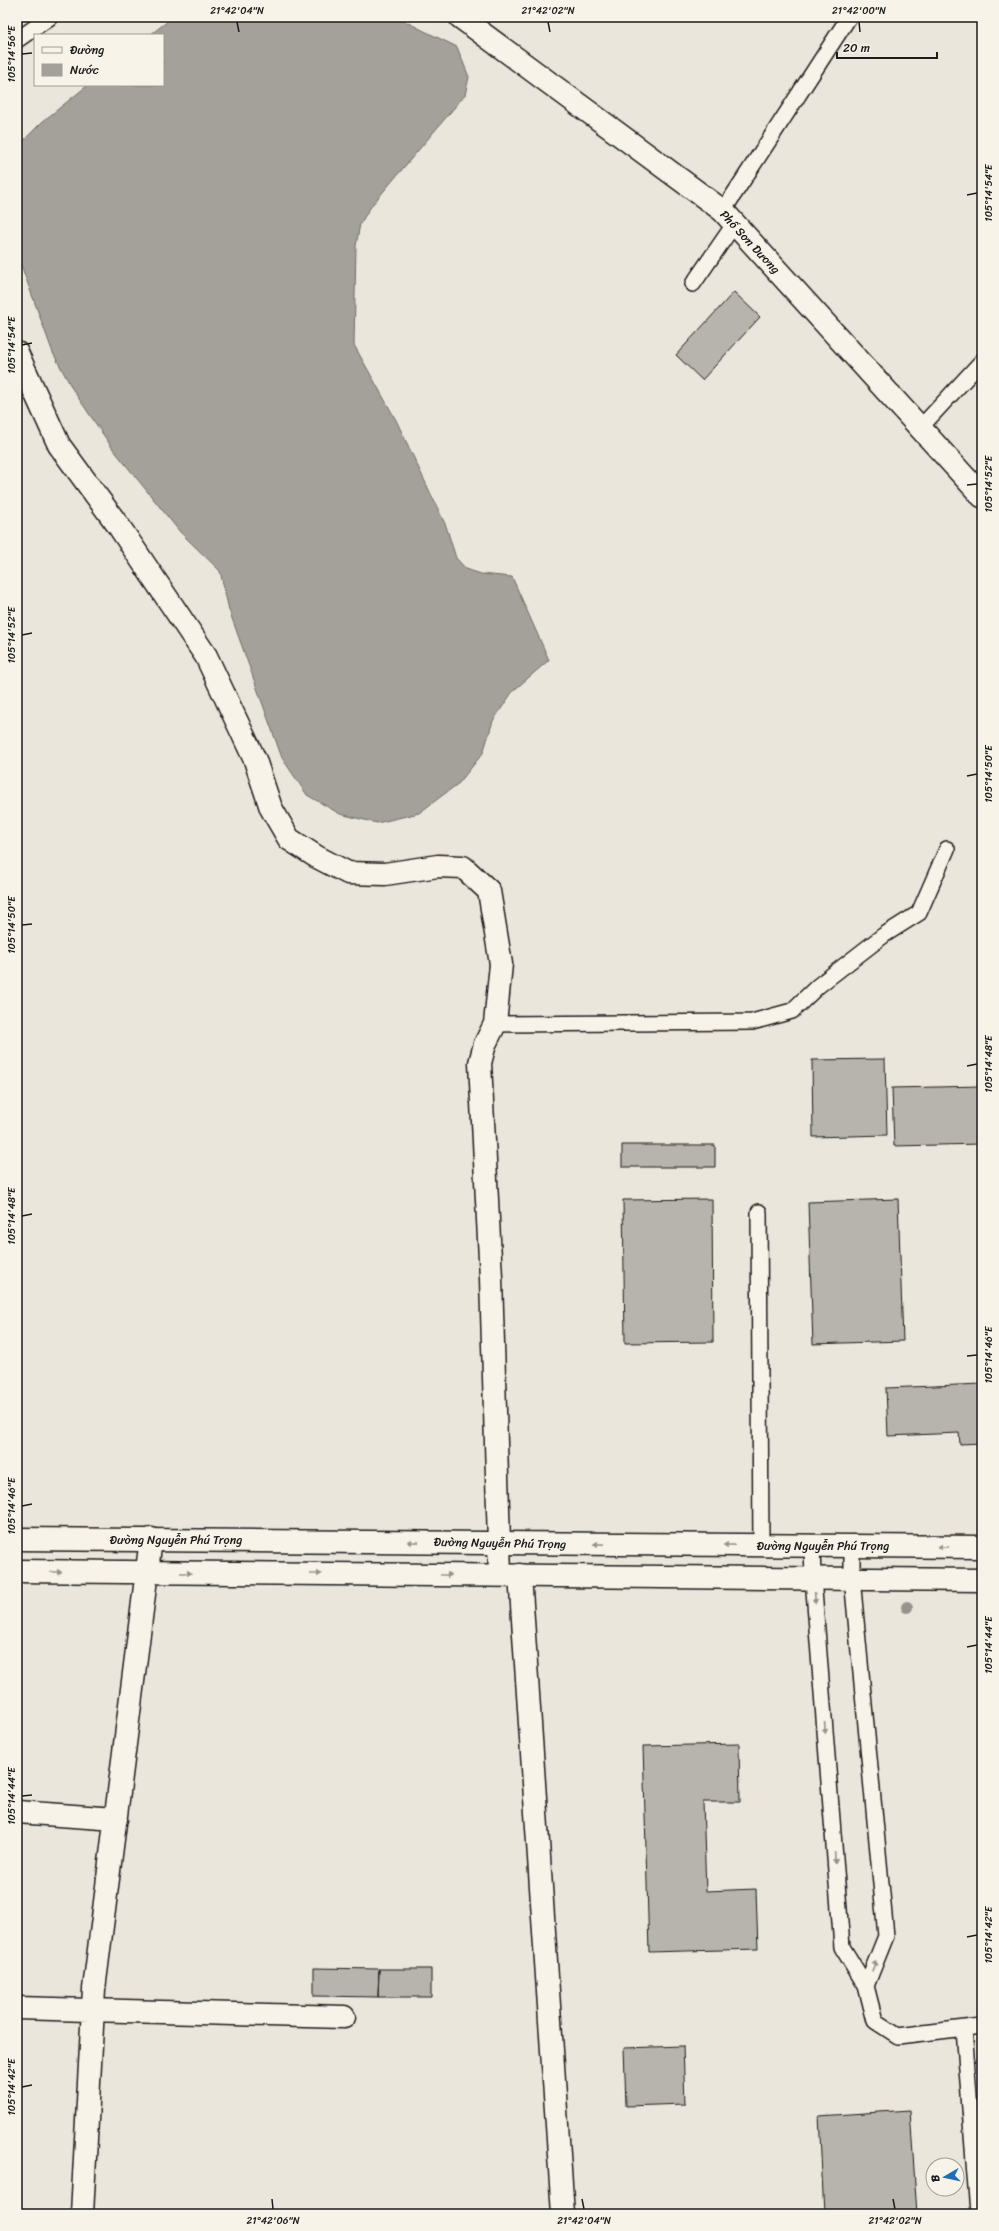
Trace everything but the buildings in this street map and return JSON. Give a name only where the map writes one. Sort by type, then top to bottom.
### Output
[{"type":"street","name":"Phố Sơn Dương","points":[[460,17],[729,217],[982,496]]},
{"type":"street","points":[[17,352],[59,445],[120,528],[206,656],[255,760],[271,808],[289,839],[317,857],[348,873],[385,874],[438,866],[463,867],[489,891],[501,964],[495,1024],[485,1044],[480,1063],[501,1543],[510,1575],[563,2214]]},
{"type":"street","name":"Đường Nguyễn Phú Trọng","points":[[17,1538],[982,1547]]},
{"type":"street","points":[[82,2214],[92,2009],[149,1572],[151,1539]]},
{"type":"street","points":[[17,1571],[982,1580]]},
{"type":"street","points":[[17,1812],[116,1819]]},
{"type":"street","points":[[17,2008],[344,2017]]},
{"type":"lane","points":[[17,40],[50,17]]},
{"type":"lane","points":[[693,284],[729,217],[849,17]]},
{"type":"lane","points":[[920,428],[982,361]]},
{"type":"lane","points":[[495,1024],[752,1022],[792,1011],[818,986],[884,935],[919,913],[947,850]]},
{"type":"lane","points":[[759,1212],[761,1545]]},
{"type":"lane","points":[[812,1546],[813,1578],[842,1947],[866,1986],[875,2021],[898,2036],[982,2026]]},
{"type":"lane","points":[[852,1546],[852,1578],[886,1936],[866,1986]]},
{"type":"lane","points":[[964,2028],[978,2214]]},
{"type":"water","points":[[173,17],[396,17],[457,47],[469,77],[465,95],[372,205],[360,224],[356,246],[354,345],[396,420],[446,526],[456,558],[466,569],[481,574],[512,577],[549,660],[513,691],[493,721],[483,753],[459,783],[419,813],[377,823],[340,814],[307,795],[282,758],[229,610],[220,571],[180,532],[113,449],[73,390],[53,353],[17,254],[17,147],[42,122],[87,86],[164,86],[164,34],[151,34]]}]
